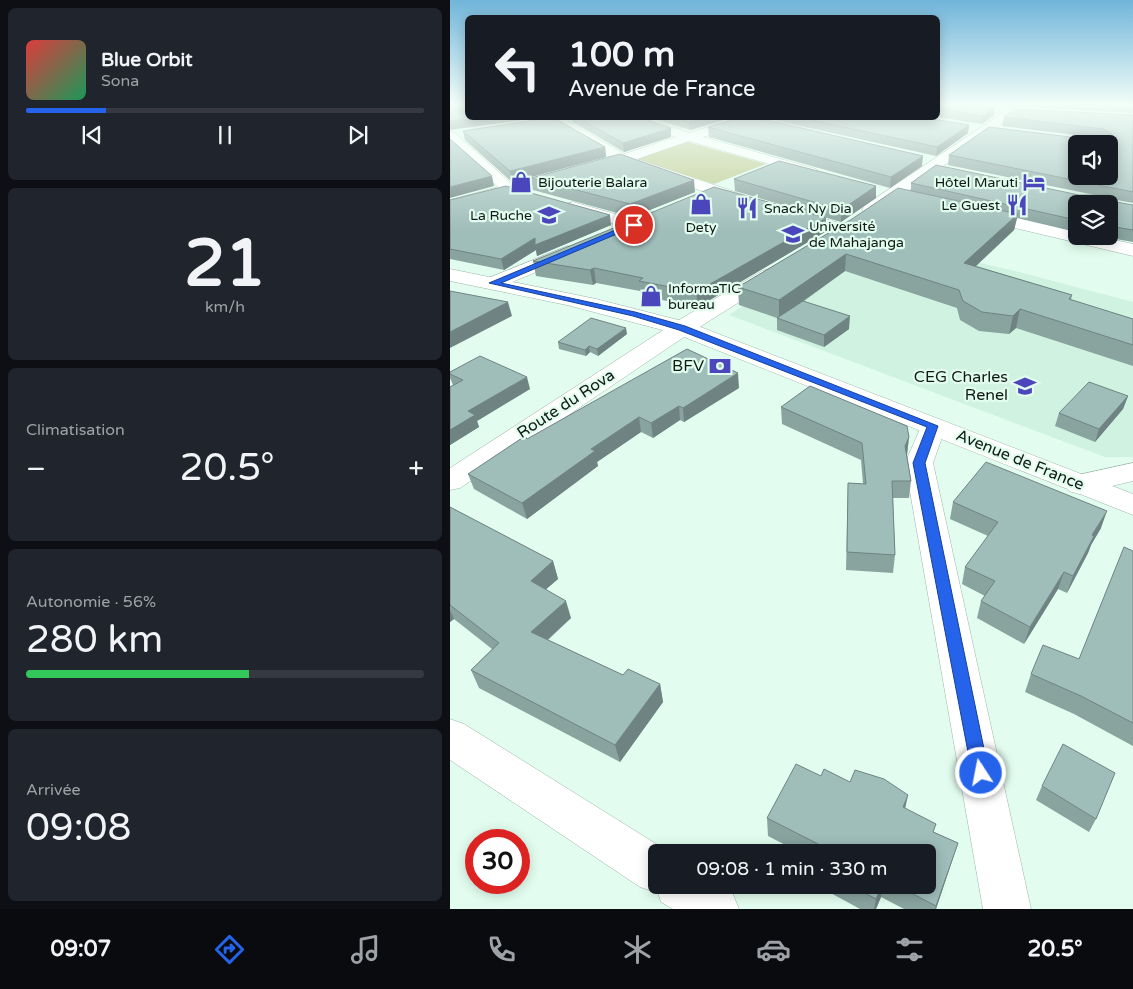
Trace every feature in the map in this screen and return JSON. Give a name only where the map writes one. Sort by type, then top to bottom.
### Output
[{"type":"street","points":[[463,147],[510,190],[539,198]]},
{"type":"street","points":[[605,147],[623,159],[716,192],[761,205]]},
{"type":"street","points":[[604,164],[658,147]]},
{"type":"street","points":[[724,147],[826,176]]},
{"type":"street","points":[[818,246],[844,230],[891,195],[929,163],[955,147]]},
{"type":"street","points":[[929,163],[950,173]]},
{"type":"street","points":[[698,199],[780,164]]},
{"type":"street","points":[[450,205],[585,169]]},
{"type":"street","points":[[873,190],[911,199]]},
{"type":"street","points":[[558,203],[634,225]]},
{"type":"street","points":[[959,210],[1042,221],[1133,250]]},
{"type":"street","points":[[779,211],[844,230]]},
{"type":"street","points":[[608,236],[652,217]]},
{"type":"street","points":[[493,283],[581,247]]},
{"type":"street","name":"Route du Rova","points":[[450,481],[682,328],[784,266]]},
{"type":"street","name":"Avenue de France","points":[[450,275],[635,314],[682,328],[1133,505]]},
{"type":"street","points":[[932,426],[919,463],[1008,909]]},
{"type":"street","points":[[1079,484],[1133,472]]},
{"type":"street","points":[[450,737],[648,866]]},
{"type":"street","points":[[692,894],[715,909]]},
{"type":"shaded area","name":"CEG Charles Renel","points":[[855,234],[1015,271],[1133,302],[1133,457],[1105,457],[729,315]]},
{"type":"green space","points":[[671,147],[707,147],[766,164],[714,184],[636,159]]},
{"type":"building","points":[[450,147],[460,147],[492,176],[450,187]]},
{"type":"building","points":[[482,147],[603,147],[510,171]]},
{"type":"building","points":[[783,147],[886,147],[923,156],[891,177]]},
{"type":"building","points":[[960,147],[1068,147],[1068,179],[949,155]]},
{"type":"building","points":[[1118,147],[1133,147],[1133,192],[1098,185],[1118,185]]},
{"type":"building","points":[[620,154],[694,180],[630,204],[531,178]]},
{"type":"building","points":[[779,161],[876,186],[841,210],[734,179]]},
{"type":"building","points":[[936,165],[1079,195],[1068,195],[1068,218],[911,183]]},
{"type":"building","points":[[506,186],[610,215],[535,245],[535,238],[501,259],[450,249],[450,200]]},
{"type":"building","points":[[714,187],[826,218],[696,292],[639,281],[643,278],[594,268],[590,270],[533,261]]},
{"type":"building","points":[[898,188],[1018,214],[964,263],[1072,295],[1069,299],[1133,319],[1133,345],[1020,309],[1013,316],[982,312],[963,301],[959,290],[846,254],[779,300],[738,287],[852,219]]},
{"type":"building","points":[[1118,202],[1133,205],[1133,230],[1118,228]]},
{"type":"building","points":[[450,291],[508,302],[450,332]]},
{"type":"building","points":[[803,301],[850,316],[824,335],[777,318]]},
{"type":"building","points":[[591,318],[626,328],[597,349],[589,346],[585,350],[558,342]]},
{"type":"building","points":[[687,349],[738,373],[683,408],[679,406],[651,423],[639,417],[591,449],[595,451],[522,503],[468,474],[525,436],[527,439]]},
{"type":"building","points":[[480,356],[527,377],[468,411],[475,415],[450,430],[450,387],[463,380],[450,374],[450,372]]},
{"type":"building","points":[[1089,382],[1128,396],[1099,429],[1059,413]]},
{"type":"building","points":[[810,386],[907,426],[909,437],[905,446],[911,481],[892,481],[895,555],[847,552],[848,483],[866,484],[862,443],[781,407]]},
{"type":"building","points":[[986,462],[1107,511],[1092,535],[1094,536],[1073,576],[1064,572],[1030,627],[981,601],[995,581],[965,567],[998,522],[953,502]]},
{"type":"building","points":[[450,507],[553,561],[531,581],[566,601],[531,632],[623,675],[628,669],[660,684],[615,745],[471,670],[499,643],[450,605]]},
{"type":"building","points":[[1124,547],[1133,551],[1133,723],[1081,696],[1031,674],[1043,645],[1079,659]]},
{"type":"building","points":[[1063,744],[1115,773],[1096,819],[1042,786]]},
{"type":"building","points":[[796,764],[821,776],[824,769],[850,782],[855,770],[884,779],[908,795],[903,807],[936,824],[933,832],[958,843],[936,906],[913,894],[936,894],[936,844],[818,844],[767,818]]},
{"type":"building","points":[[867,894],[878,894],[876,899]]},
{"type":"place","name":"Bijouterie Balara","points":[[521,182]]},
{"type":"place","name":"Hôtel Maruti","points":[[1034,182]]},
{"type":"place","name":"Dety","points":[[701,204]]},
{"type":"place","name":"Le Guest","points":[[1017,205]]},
{"type":"place","name":"Snack Ny Dia","points":[[747,208]]},
{"type":"place","name":"La Ruche","points":[[549,215]]},
{"type":"place","name":"Université de Mahajanga","points":[[793,234]]},
{"type":"place","name":"InformaTIC bureau","points":[[651,296]]},
{"type":"place","name":"BFV","points":[[720,366]]},
{"type":"place","name":"CEG Charles Renel","points":[[1025,386]]},
{"type":"route","points":[[634,225],[493,283],[635,314],[682,328],[932,426],[919,463],[981,773]]}]
